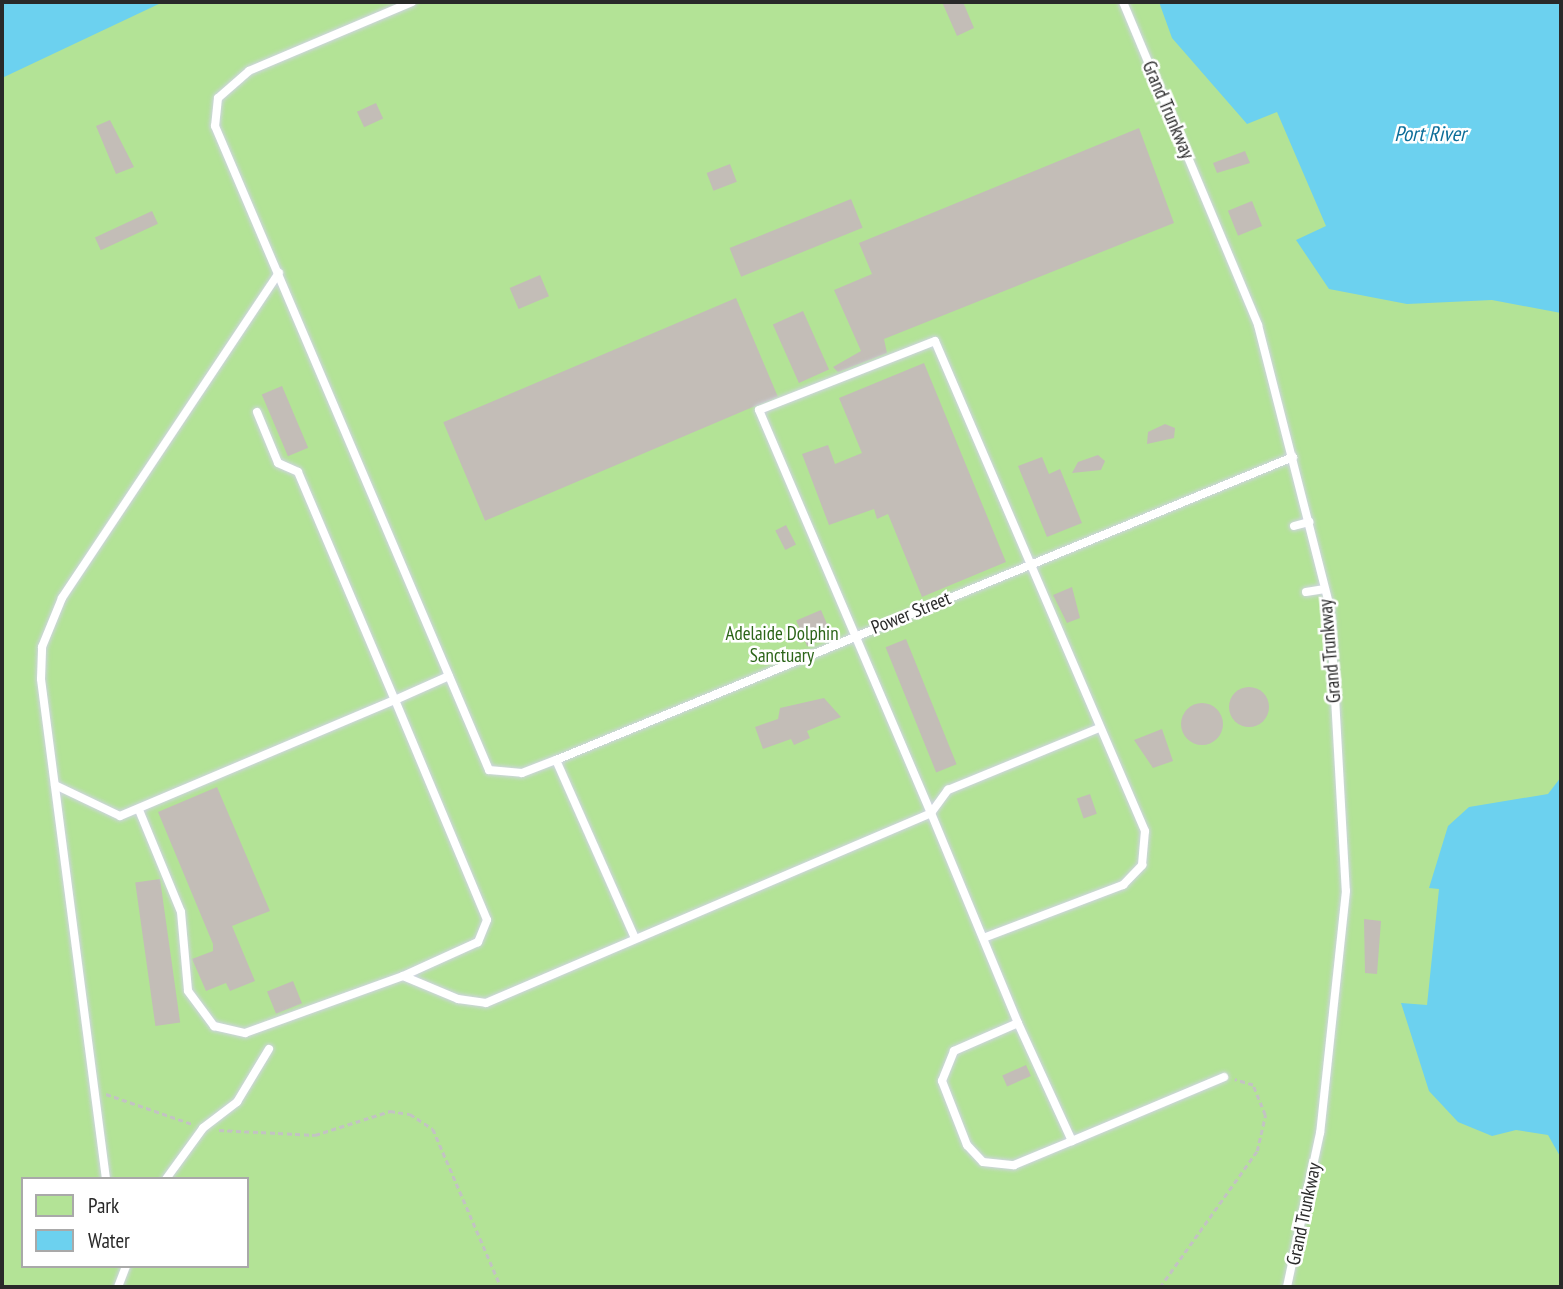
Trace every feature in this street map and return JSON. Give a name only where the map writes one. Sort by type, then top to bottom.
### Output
[{"type":"lane","points":[[55,785],[97,810],[121,816],[449,676],[215,126],[218,98],[249,71],[412,2]]},
{"type":"lane","name":"Grand Trunkway","points":[[1122,2],[1258,325],[1325,589],[1346,891],[1320,1133],[1287,1287]]},
{"type":"lane","points":[[106,1177],[41,671],[50,620],[279,273]]},
{"type":"lane","points":[[986,937],[1123,886],[1142,864],[1145,831],[1027,566],[935,341],[759,410],[986,937],[1018,1023],[1072,1141]]},
{"type":"lane","points":[[139,810],[181,912],[188,991],[214,1026],[245,1033],[402,976],[478,942],[487,919],[298,472],[278,463],[257,412]]},
{"type":"lane","name":"Power Street","points":[[449,676],[489,770],[522,773],[1293,457]]},
{"type":"lane","points":[[1294,526],[1309,522]]},
{"type":"lane","points":[[1306,592],[1325,589]]},
{"type":"lane","points":[[402,976],[458,999],[486,1003],[932,813],[948,790],[1099,728]]},
{"type":"lane","points":[[556,760],[635,938]]},
{"type":"lane","points":[[1018,1023],[954,1051],[943,1081],[967,1145],[983,1162],[1014,1165],[1224,1077]]},
{"type":"lane","points":[[167,1177],[203,1128],[237,1102],[269,1049]]},
{"type":"lane","points":[[118,1284],[125,1268]]},
{"type":"path","points":[[1160,1287],[1258,1151],[1265,1115],[1252,1085],[1224,1077]]},
{"type":"path","points":[[94,1088],[203,1128],[315,1135],[390,1111],[411,1114],[433,1129],[501,1287]]},
{"type":"green space","name":"Adelaide Dolphin Sanctuary","points":[[2,2],[1561,2],[1561,1287],[2,1287]]},
{"type":"water","points":[[2,2],[163,2],[2,78]]},
{"type":"water","name":"Port River","points":[[1159,2],[1561,2],[1561,313],[1492,300],[1407,304],[1329,289],[1296,240],[1326,226],[1277,112],[1247,124],[1172,38]]},
{"type":"water","points":[[1561,777],[1561,1158],[1548,1135],[1516,1130],[1492,1136],[1458,1122],[1429,1091],[1401,1003],[1427,1005],[1439,889],[1429,888],[1448,826],[1469,807],[1548,794]]},
{"type":"building","points":[[942,2],[963,2],[974,28],[957,36]]},
{"type":"building","points":[[376,103],[383,118],[364,127],[357,112]]},
{"type":"building","points":[[110,120],[134,167],[116,174],[96,126]]},
{"type":"building","points":[[1139,128],[1174,223],[884,339],[887,353],[838,372],[833,367],[861,351],[834,290],[872,274],[859,243]]},
{"type":"building","points":[[1245,151],[1250,163],[1217,173],[1213,163]]},
{"type":"building","points":[[730,164],[737,182],[713,191],[707,173]]},
{"type":"building","points":[[851,199],[863,228],[741,277],[730,248]]},
{"type":"building","points":[[1252,201],[1262,226],[1238,236],[1228,211]]},
{"type":"building","points":[[152,211],[158,224],[101,250],[95,238]]},
{"type":"building","points":[[540,275],[549,296],[519,309],[510,288]]},
{"type":"building","points":[[736,298],[778,396],[485,521],[443,422]]},
{"type":"building","points":[[803,311],[829,369],[799,383],[773,324]]},
{"type":"building","points":[[924,363],[1006,562],[922,597],[888,514],[877,519],[874,509],[829,525],[802,454],[828,445],[835,464],[862,453],[839,398]]},
{"type":"building","points":[[282,386],[308,448],[288,456],[262,395]]},
{"type":"building","points":[[1165,424],[1175,428],[1174,438],[1147,444],[1148,432]]},
{"type":"building","points":[[1098,455],[1105,461],[1101,470],[1072,473],[1078,462]]},
{"type":"building","points":[[1042,457],[1049,474],[1060,469],[1082,523],[1047,537],[1018,466]]},
{"type":"building","points":[[786,525],[796,545],[785,550],[775,530]]},
{"type":"building","points":[[1072,587],[1080,618],[1067,623],[1053,595]]},
{"type":"building","points":[[821,610],[832,636],[807,646],[796,621]]},
{"type":"building","points":[[906,639],[957,764],[936,772],[886,647]]},
{"type":"building","points":[[1249,687],[1257,688],[1263,693],[1268,699],[1268,715],[1263,721],[1257,726],[1249,727],[1241,726],[1235,721],[1230,715],[1229,707],[1230,699],[1235,693],[1241,688]]},
{"type":"building","points":[[824,698],[841,717],[807,731],[810,738],[794,745],[791,739],[763,749],[755,727],[778,719],[780,708]]},
{"type":"building","points":[[1202,703],[1217,709],[1223,724],[1217,739],[1202,745],[1187,739],[1181,724],[1187,709]]},
{"type":"building","points":[[1162,729],[1173,761],[1153,768],[1134,740]]},
{"type":"building","points":[[217,787],[270,911],[232,926],[255,981],[230,991],[226,983],[206,991],[192,959],[213,951],[213,944],[158,812]]},
{"type":"building","points":[[1090,794],[1097,814],[1084,818],[1077,799]]},
{"type":"building","points":[[160,879],[180,1023],[155,1026],[135,882]]},
{"type":"building","points":[[1364,919],[1381,921],[1377,974],[1365,973]]},
{"type":"building","points":[[293,981],[302,1003],[276,1014],[267,991]]},
{"type":"building","points":[[1026,1065],[1031,1076],[1007,1087],[1002,1076]]}]
